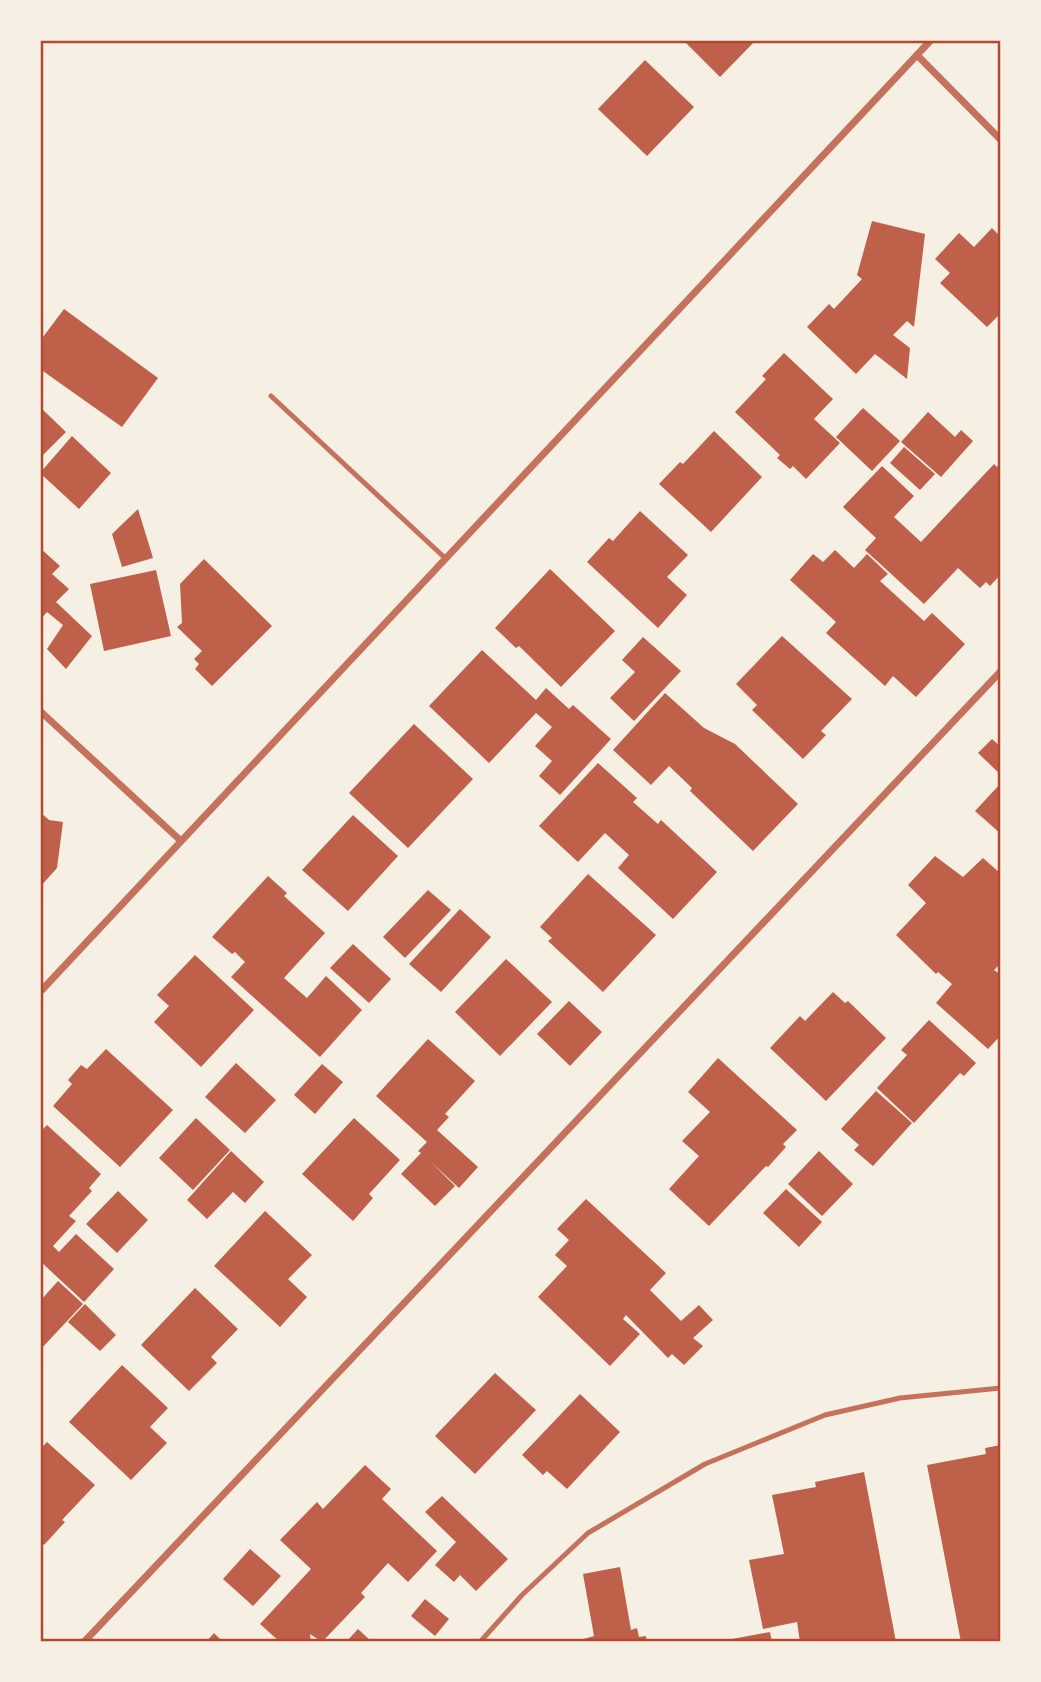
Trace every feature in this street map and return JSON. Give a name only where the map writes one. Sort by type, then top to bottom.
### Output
[{"type":"street","points":[[40,992],[931,40]]},
{"type":"street","points":[[916,55],[1001,140]]},
{"type":"street","points":[[84,1642],[1001,671]]},
{"type":"street","points":[[40,712],[180,840]]},
{"type":"lane","points":[[271,396],[445,558]]},
{"type":"lane","points":[[480,1642],[522,1595],[588,1533],[705,1464],[825,1415],[900,1398],[1001,1388]]},
{"type":"building","points":[[683,40],[756,40],[720,77]]},
{"type":"building","points":[[645,60],[694,107],[647,156],[598,109]]},
{"type":"building","points":[[872,221],[925,234],[914,327],[907,321],[893,335],[910,348],[907,379],[875,354],[856,374],[807,327],[829,304],[834,309],[862,279],[857,275]]},
{"type":"building","points":[[992,228],[1001,237],[1001,313],[987,327],[940,283],[950,273],[935,259],[959,233],[974,247]]},
{"type":"building","points":[[64,309],[158,378],[122,427],[40,369],[40,341]]},
{"type":"building","points":[[784,353],[833,399],[814,419],[840,443],[806,479],[793,466],[790,469],[777,458],[780,455],[735,412],[766,379],[762,376]]},
{"type":"building","points":[[40,407],[66,432],[40,458]]},
{"type":"building","points":[[863,408],[900,441],[872,471],[836,437]]},
{"type":"building","points":[[928,412],[955,437],[961,430],[973,441],[941,477],[901,442]]},
{"type":"building","points":[[714,431],[762,477],[711,532],[659,484],[680,462],[683,464]]},
{"type":"building","points":[[72,436],[111,473],[79,509],[40,473]]},
{"type":"building","points":[[904,447],[935,474],[920,490],[890,463]]},
{"type":"building","points":[[1001,463],[1001,574],[990,586],[986,582],[980,588],[958,568],[924,604],[865,550],[876,538],[843,507],[882,466],[914,496],[894,517],[921,542],[994,464],[997,467]]},
{"type":"building","points":[[138,509],[153,558],[122,567],[112,534]]},
{"type":"building","points":[[640,511],[688,555],[667,577],[687,595],[658,628],[587,562],[609,538],[613,541]]},
{"type":"building","points":[[40,548],[60,566],[52,574],[69,589],[56,602],[92,636],[66,669],[47,649],[63,625],[47,612],[40,620]]},
{"type":"building","points":[[835,550],[854,568],[867,554],[888,574],[880,581],[924,621],[932,613],[965,644],[916,697],[893,676],[885,686],[826,633],[836,622],[790,580],[813,554],[823,562]]},
{"type":"building","points":[[204,559],[272,626],[212,686],[195,669],[199,664],[194,659],[202,651],[177,627],[182,623],[180,584]]},
{"type":"building","points":[[550,569],[615,631],[561,687],[519,646],[516,648],[495,628]]},
{"type":"building","points":[[156,570],[171,636],[104,651],[90,584]]},
{"type":"building","points":[[782,636],[852,699],[821,731],[826,735],[803,759],[752,710],[757,705],[736,684]]},
{"type":"building","points":[[643,637],[681,671],[634,721],[610,698],[635,672],[622,660]]},
{"type":"building","points":[[482,650],[536,700],[546,688],[569,709],[573,705],[611,739],[560,795],[539,776],[552,761],[535,746],[552,727],[536,713],[489,763],[429,706]]},
{"type":"building","points":[[665,693],[704,728],[735,744],[798,804],[753,851],[690,791],[692,788],[669,766],[651,785],[613,750]]},
{"type":"building","points":[[414,724],[473,779],[408,848],[349,793]]},
{"type":"building","points":[[992,739],[1001,747],[1001,775],[978,753]]},
{"type":"building","points":[[598,763],[637,798],[633,802],[658,824],[661,820],[717,872],[673,919],[618,868],[629,855],[605,833],[578,862],[539,826]]},
{"type":"building","points":[[1001,783],[1001,834],[975,811]]},
{"type":"building","points":[[40,812],[49,820],[63,822],[57,868],[40,887]]},
{"type":"building","points":[[353,815],[398,856],[348,911],[302,870]]},
{"type":"building","points":[[935,856],[963,877],[983,858],[1001,874],[1001,963],[994,970],[1001,975],[1001,1035],[988,1049],[936,1003],[952,984],[938,972],[936,974],[896,935],[926,903],[908,885]]},
{"type":"building","points":[[588,874],[656,935],[603,992],[548,941],[552,938],[540,927]]},
{"type":"building","points":[[268,876],[287,893],[284,896],[325,933],[284,978],[307,998],[326,976],[362,1010],[320,1057],[231,977],[245,962],[212,937]]},
{"type":"building","points":[[428,890],[451,910],[405,958],[383,937]]},
{"type":"building","points":[[460,909],[491,937],[441,992],[409,964]]},
{"type":"building","points":[[353,944],[391,979],[369,1003],[330,968]]},
{"type":"building","points":[[195,955],[254,1010],[201,1067],[154,1022],[169,1006],[157,995]]},
{"type":"building","points":[[506,959],[552,1002],[500,1056],[455,1012]]},
{"type":"building","points":[[833,992],[845,1003],[848,1001],[886,1038],[826,1101],[770,1048],[800,1016],[805,1021]]},
{"type":"building","points":[[569,1001],[602,1032],[570,1066],[537,1034]]},
{"type":"building","points":[[929,1020],[976,1063],[964,1076],[960,1073],[914,1123],[877,1088],[907,1055],[901,1050]]},
{"type":"building","points":[[428,1039],[475,1081],[445,1114],[449,1117],[437,1130],[478,1167],[459,1188],[431,1162],[455,1186],[435,1206],[401,1174],[421,1153],[418,1151],[427,1142],[376,1096]]},
{"type":"building","points":[[106,1049],[173,1110],[120,1167],[53,1106],[72,1084],[68,1080],[81,1065],[87,1069]]},
{"type":"building","points":[[718,1058],[797,1130],[783,1144],[786,1147],[768,1167],[766,1166],[709,1226],[669,1189],[699,1156],[682,1141],[710,1112],[688,1092]]},
{"type":"building","points":[[236,1063],[276,1100],[245,1133],[205,1097]]},
{"type":"building","points":[[322,1064],[343,1082],[315,1114],[294,1095]]},
{"type":"building","points":[[876,1091],[912,1123],[873,1166],[854,1150],[859,1145],[841,1129]]},
{"type":"building","points":[[196,1118],[230,1150],[193,1190],[159,1158]]},
{"type":"building","points":[[354,1118],[400,1160],[369,1194],[373,1198],[353,1221],[302,1174]]},
{"type":"building","points":[[47,1125],[101,1174],[89,1188],[92,1191],[69,1216],[76,1221],[53,1246],[59,1252],[76,1234],[114,1269],[84,1302],[40,1261],[40,1132]]},
{"type":"building","points":[[231,1151],[264,1182],[245,1203],[233,1192],[207,1219],[187,1200]]},
{"type":"building","points":[[819,1151],[853,1184],[822,1216],[788,1184]]},
{"type":"building","points":[[786,1189],[822,1222],[799,1247],[763,1213]]},
{"type":"building","points":[[118,1191],[148,1220],[117,1253],[86,1224]]},
{"type":"building","points":[[586,1199],[666,1273],[650,1290],[681,1321],[699,1305],[713,1320],[693,1338],[703,1346],[684,1365],[672,1354],[668,1358],[626,1315],[623,1319],[640,1334],[610,1366],[538,1297],[567,1266],[555,1255],[569,1240],[557,1229]]},
{"type":"building","points":[[265,1211],[312,1255],[288,1279],[307,1297],[280,1327],[214,1266]]},
{"type":"building","points":[[58,1281],[83,1304],[40,1350],[40,1301]]},
{"type":"building","points":[[195,1288],[238,1329],[211,1357],[217,1363],[189,1391],[141,1345]]},
{"type":"building","points":[[85,1304],[116,1335],[100,1351],[68,1322]]},
{"type":"building","points":[[122,1365],[168,1408],[150,1427],[167,1443],[131,1480],[69,1422]]},
{"type":"building","points":[[495,1373],[536,1410],[475,1474],[435,1436]]},
{"type":"building","points":[[580,1394],[620,1432],[567,1489],[547,1471],[543,1475],[522,1455]]},
{"type":"building","points":[[47,1442],[95,1485],[62,1520],[65,1522],[44,1545],[40,1541],[40,1449]]},
{"type":"building","points":[[1001,1445],[1001,1642],[961,1642],[927,1465],[986,1454],[985,1448]]},
{"type":"building","points":[[365,1465],[391,1489],[382,1499],[437,1551],[408,1582],[388,1563],[361,1593],[365,1597],[322,1642],[310,1634],[311,1642],[280,1642],[260,1624],[311,1569],[280,1540],[317,1502],[323,1509]]},
{"type":"building","points":[[864,1472],[896,1642],[800,1642],[797,1622],[763,1629],[749,1560],[784,1554],[772,1495],[816,1487],[815,1482]]},
{"type":"building","points":[[442,1496],[508,1559],[476,1591],[460,1575],[454,1582],[435,1565],[456,1542],[425,1512]]},
{"type":"building","points":[[250,1549],[281,1576],[253,1606],[223,1579]]},
{"type":"building","points":[[620,1567],[631,1630],[637,1628],[639,1637],[646,1636],[647,1642],[573,1642],[594,1636],[583,1574]]},
{"type":"building","points":[[425,1599],[449,1619],[435,1636],[411,1616]]},
{"type":"building","points":[[358,1629],[372,1642],[346,1642]]},
{"type":"building","points":[[770,1632],[772,1642],[727,1642],[727,1640]]},
{"type":"building","points":[[214,1633],[223,1642],[206,1642]]}]
